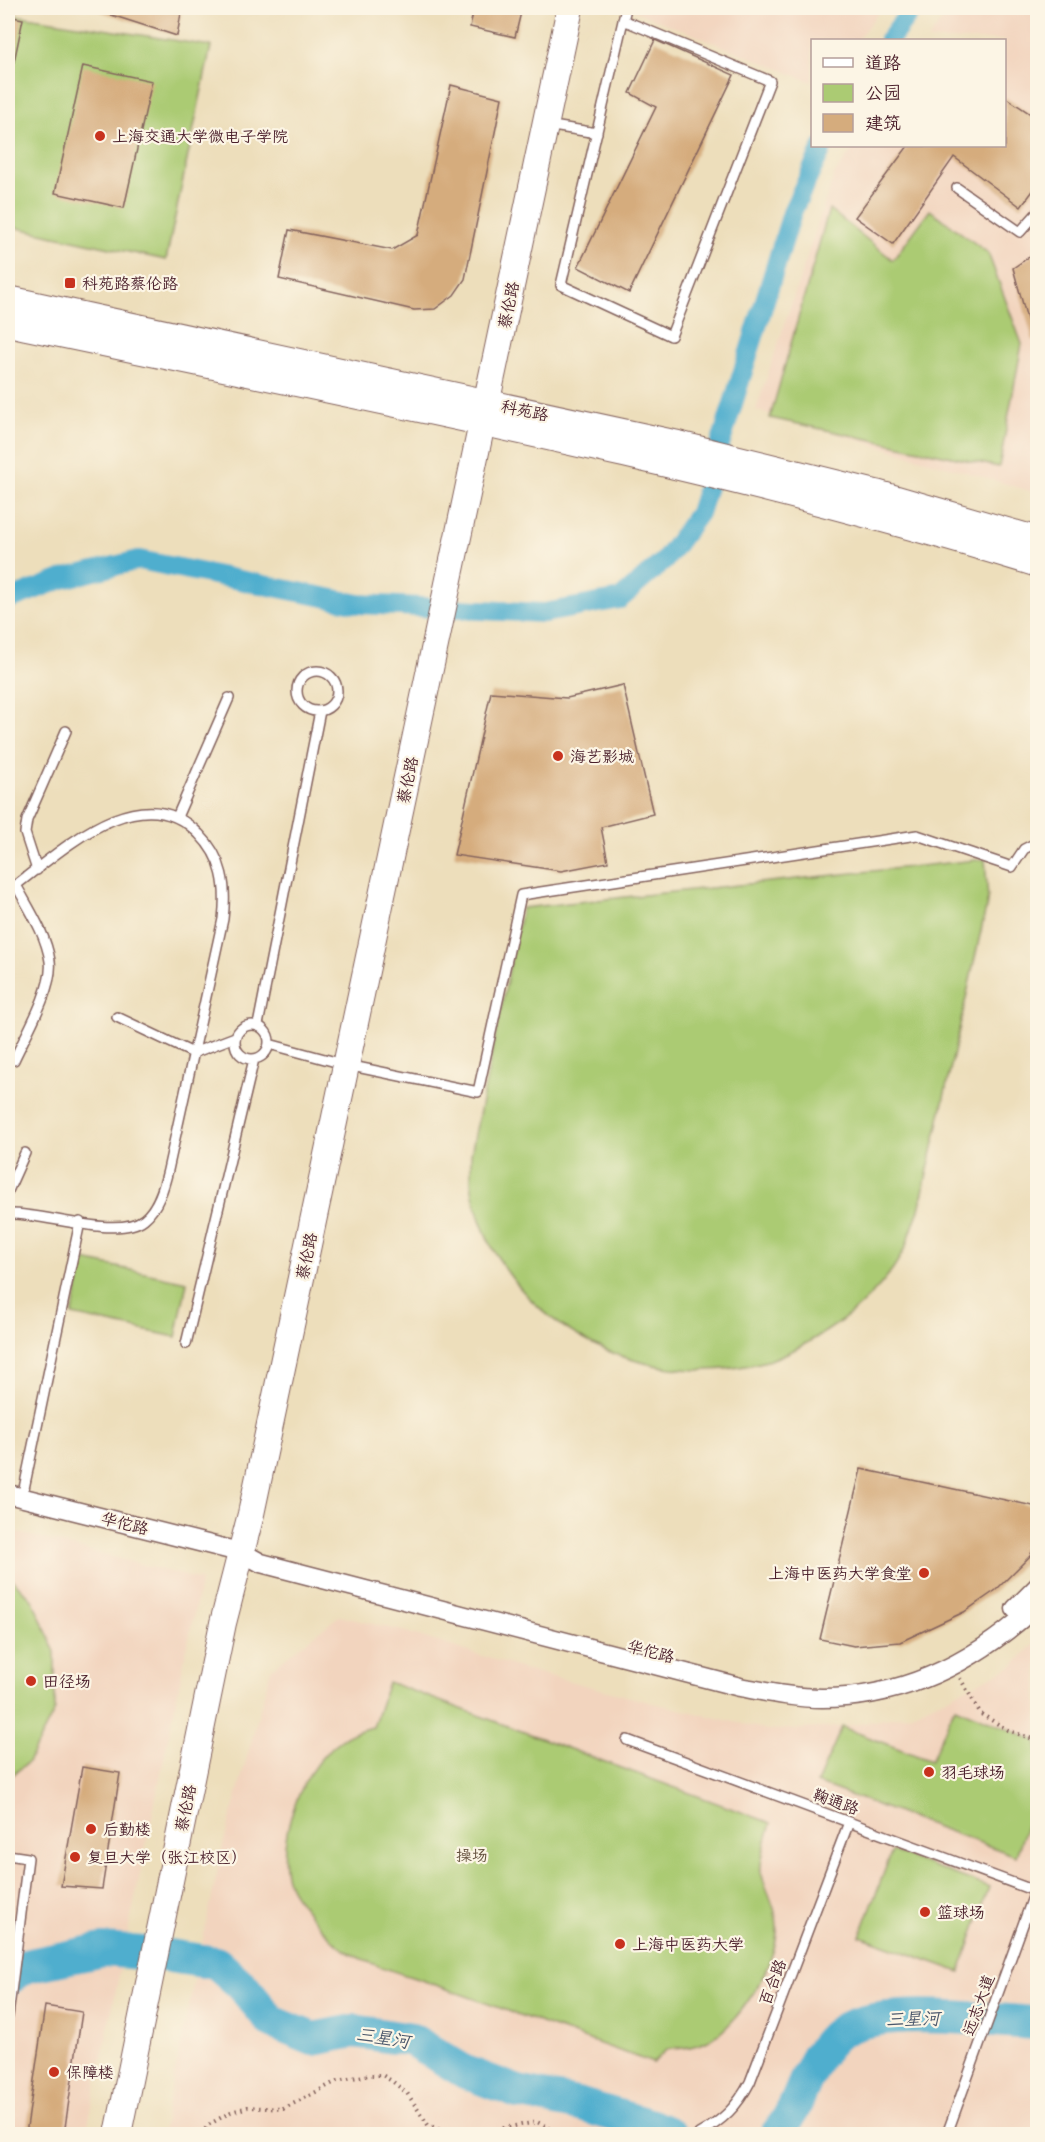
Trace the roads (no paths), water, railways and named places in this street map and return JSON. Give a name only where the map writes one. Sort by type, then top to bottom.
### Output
[{"type":"street","name":"蔡伦路","points":[[118,2134],[153,1990],[229,1594],[234,1571],[243,1553],[570,8]]},
{"type":"street","name":"科苑路","points":[[8,299],[485,413],[768,477],[932,508],[1038,540]]},
{"type":"street","name":"科苑路","points":[[8,323],[485,413]]},
{"type":"street","name":"科苑路","points":[[768,477],[870,515],[1038,564]]},
{"type":"street","name":"华佗路","points":[[15,1496],[243,1553],[261,1563],[740,1687],[787,1695],[820,1698],[864,1695],[896,1689],[935,1676],[1012,1628],[1038,1604]]},
{"type":"street","name":"华佗路","points":[[243,1553],[263,1551],[308,1562],[743,1676],[820,1686],[853,1685],[892,1678],[929,1666],[969,1645],[1004,1620],[1038,1586]]},
{"type":"street","name":"蔡伦路","points":[[129,2134],[153,1990]]},
{"type":"lane","points":[[623,20],[770,81],[671,336],[561,285],[597,133],[623,20],[626,8]]},
{"type":"lane","points":[[546,125],[597,133]]},
{"type":"lane","points":[[957,188],[1020,232],[1038,212]]},
{"type":"lane","points":[[314,670],[326,673],[337,687],[331,705],[320,711],[306,708],[301,703],[297,690],[302,677],[314,670]]},
{"type":"lane","points":[[177,817],[229,698]]},
{"type":"lane","points":[[258,1025],[320,711]]},
{"type":"lane","points":[[37,870],[25,833],[27,820],[66,731]]},
{"type":"lane","points":[[8,891],[106,822],[128,814],[153,811],[177,817],[190,824],[204,839],[217,858],[224,877],[226,897],[168,1170],[154,1208],[143,1220],[130,1226],[115,1227],[38,1215],[8,1217]]},
{"type":"lane","points":[[269,1044],[347,1065],[478,1092],[521,895],[917,836],[1012,867],[1024,849],[1038,842]]},
{"type":"lane","points":[[14,1060],[46,988],[51,963],[45,939],[16,885]]},
{"type":"lane","points":[[117,1017],[193,1053],[235,1037],[241,1028],[258,1025],[267,1032],[269,1044],[264,1054],[254,1059],[239,1053],[235,1037]]},
{"type":"lane","points":[[186,1344],[254,1059]]},
{"type":"lane","points":[[8,1191],[25,1153]]},
{"type":"lane","points":[[15,1496],[80,1222]]},
{"type":"lane","name":"鞠通路","points":[[627,1740],[1036,1888]]},
{"type":"lane","name":"百合路","points":[[699,2134],[728,2116],[741,2100],[750,2082],[849,1822]]},
{"type":"lane","points":[[8,1855],[28,1858],[8,2016]]},
{"type":"lane","name":"远志大道","points":[[947,2134],[1036,1888]]},
{"type":"waterway","points":[[890,39],[913,8]]},
{"type":"waterway","points":[[8,600],[62,579],[139,560],[359,604],[544,613],[620,599],[665,560],[699,513],[793,210],[823,147]]},
{"type":"waterway","name":"三星河","points":[[8,1979],[26,1966],[103,1950],[156,1954],[216,1963],[243,1987],[272,2022],[313,2039],[354,2031],[412,2040],[465,2072],[518,2092],[581,2105],[652,2126],[670,2134]]},
{"type":"waterway","name":"三星河","points":[[777,2134],[790,2116],[817,2057],[835,2035],[856,2024],[879,2019],[934,2016],[1038,2023]]},
{"type":"place","name":"上海交通大学微电子学院","points":[[100,136]]},
{"type":"place","name":"科苑路蔡伦路","points":[[70,283]]},
{"type":"place","name":"海艺影城","points":[[558,756]]},
{"type":"place","name":"上海中医药大学食堂","points":[[924,1573]]},
{"type":"place","name":"田径场","points":[[31,1681]]},
{"type":"place","name":"羽毛球场","points":[[929,1772]]},
{"type":"place","name":"后勤楼","points":[[91,1829]]},
{"type":"place","name":"复旦大学（张江校区）","points":[[75,1857]]},
{"type":"place","name":"篮球场","points":[[925,1912]]},
{"type":"place","name":"上海中医药大学","points":[[620,1944]]},
{"type":"place","name":"保障楼","points":[[54,2072]]},
{"type":"park label","name":"操场","points":[[472,1855]]}]
